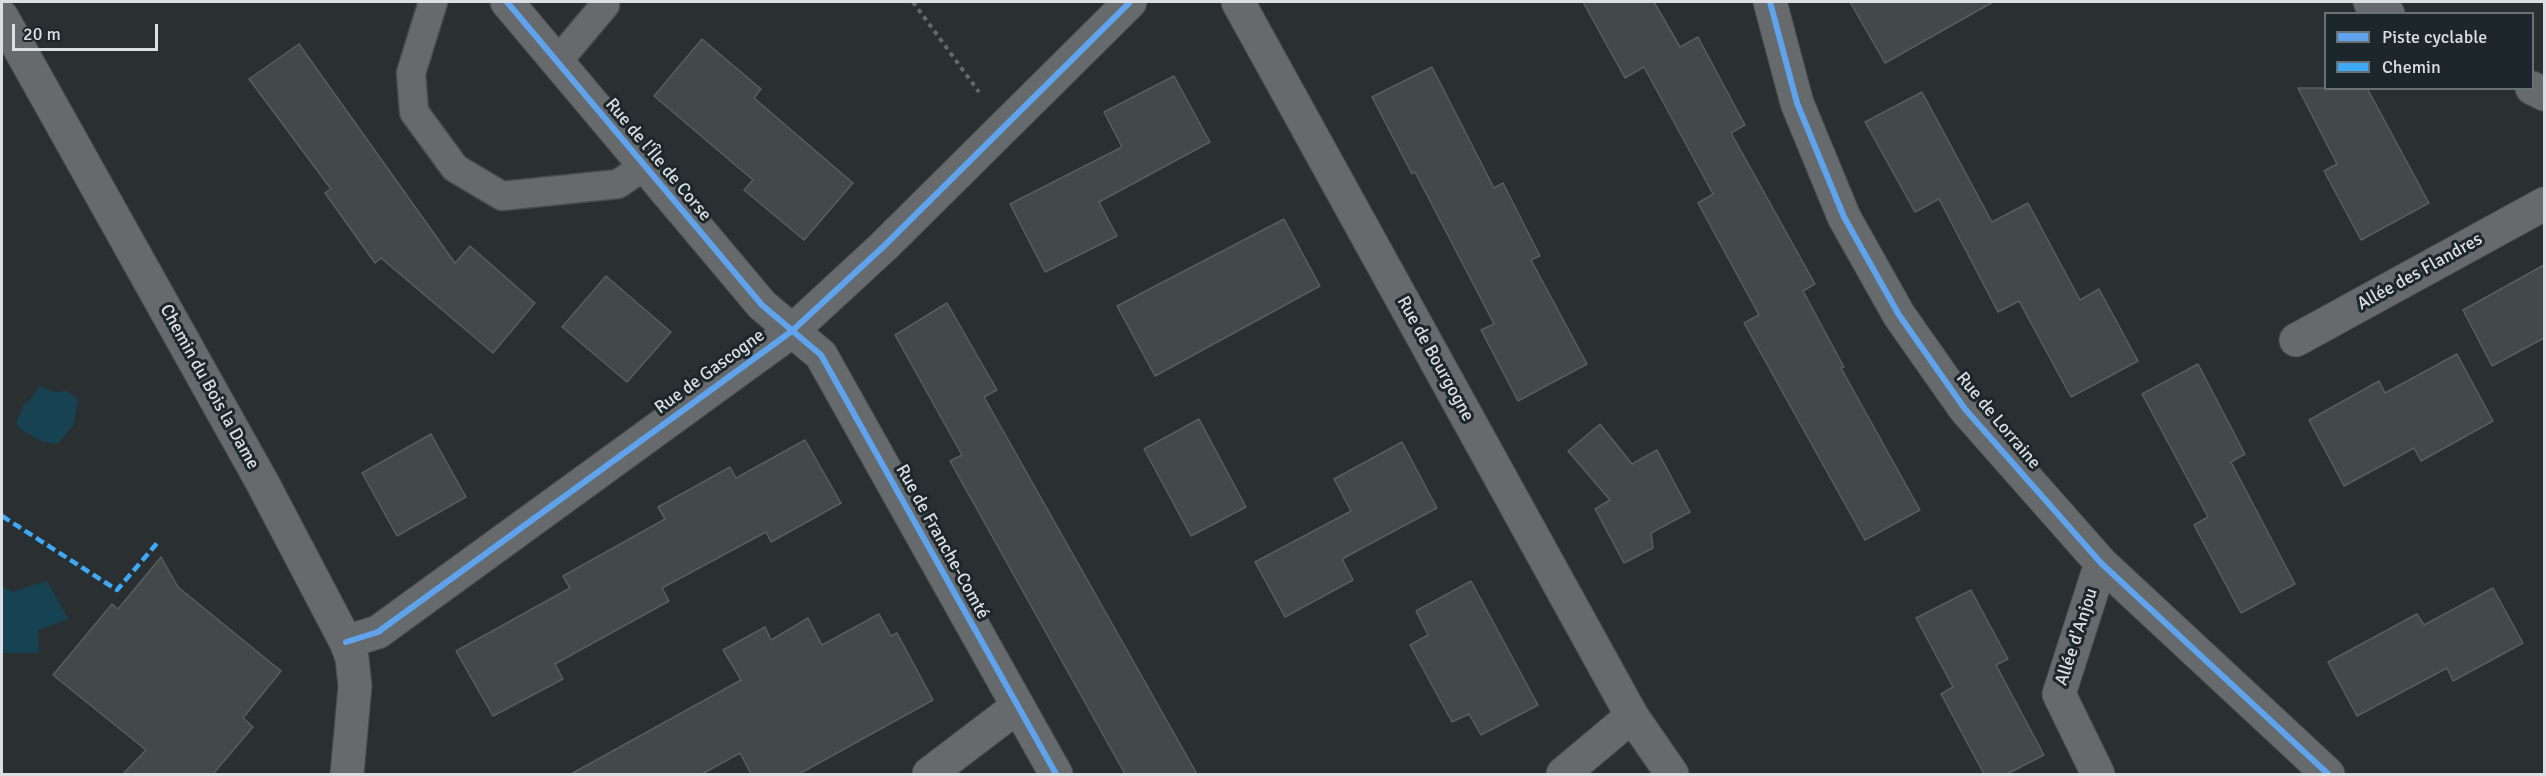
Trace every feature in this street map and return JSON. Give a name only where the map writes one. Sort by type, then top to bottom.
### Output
[{"type":"street","name":"Rue de l'Île de Corse","points":[[507,2],[643,167],[762,305],[792,331]]},
{"type":"street","name":"Rue de Gascogne","points":[[346,642],[378,632],[792,331],[884,246],[1130,2]]},
{"type":"street","name":"Rue de Bourgogne","points":[[1238,2],[1632,716],[1672,774]]},
{"type":"street","name":"Rue de Lorraine","points":[[1770,2],[1797,103],[1844,217],[1899,315],[1965,409],[2101,563],[2328,774]]},
{"type":"street","points":[[2370,2],[2385,12]]},
{"type":"street","name":"Chemin du Bois la Dame","points":[[2,17],[262,482],[346,642],[352,658],[355,686],[347,774]]},
{"type":"street","name":"Allée des Flandres","points":[[2296,340],[2544,204]]},
{"type":"street","name":"Rue de Franche-Comté","points":[[792,331],[821,355],[1056,774]]},
{"type":"street","name":"Allée d'Anjou","points":[[2098,774],[2059,694],[2101,563]]},
{"type":"street","points":[[929,774],[1017,707]]},
{"type":"street","points":[[1563,774],[1632,716]]},
{"type":"lane","points":[[433,2],[411,73],[414,112],[455,168],[502,196],[618,184],[643,167]]},
{"type":"lane","points":[[557,62],[605,5]]},
{"type":"path","points":[[913,2],[1005,126]]},
{"type":"shaded area","points":[[40,386],[54,392],[67,391],[78,399],[74,424],[58,444],[43,442],[20,429],[16,423],[25,403]]},
{"type":"shaded area","points":[[47,581],[68,619],[38,630],[39,653],[2,653],[2,586],[12,592]]},
{"type":"building","points":[[1583,2],[1654,2],[1680,47],[1698,37],[1745,125],[1731,133],[1815,284],[1803,291],[1844,367],[1841,368],[1920,510],[1865,540],[1744,323],[1759,315],[1698,203],[1713,194],[1644,67],[1625,78]]},
{"type":"building","points":[[1850,2],[1993,2],[1885,63]]},
{"type":"building","points":[[702,39],[761,89],[754,98],[853,183],[804,240],[744,190],[753,180],[654,96]]},
{"type":"building","points":[[299,44],[455,263],[470,246],[535,303],[493,353],[381,258],[375,263],[325,193],[331,189],[249,79]]},
{"type":"building","points":[[1432,67],[1494,188],[1503,183],[1540,256],[1531,260],[1587,364],[1518,401],[1481,330],[1494,324],[1415,172],[1412,174],[1372,97]]},
{"type":"building","points":[[1174,76],[1210,142],[1099,202],[1117,236],[1045,272],[1010,204],[1122,147],[1104,112]]},
{"type":"building","points":[[2298,88],[2368,90],[2429,203],[2361,240],[2324,171],[2337,164]]},
{"type":"building","points":[[1922,92],[1992,222],[2028,203],[2080,300],[2099,289],[2138,361],[2071,397],[2019,301],[1998,312],[1939,199],[1915,212],[1865,122]]},
{"type":"building","points":[[1284,219],[1320,286],[1155,376],[1117,306]]},
{"type":"building","points":[[2544,265],[2544,338],[2492,366],[2463,310]]},
{"type":"building","points":[[606,276],[671,332],[627,382],[562,327]]},
{"type":"building","points":[[947,303],[997,390],[984,397],[1197,774],[1125,774],[950,461],[962,455],[895,335]]},
{"type":"building","points":[[2457,354],[2493,421],[2421,461],[2414,448],[2344,486],[2309,420],[2379,381],[2385,393]]},
{"type":"building","points":[[2198,364],[2245,454],[2231,462],[2295,584],[2241,613],[2194,525],[2208,517],[2142,394]]},
{"type":"building","points":[[1199,419],[1246,507],[1191,536],[1144,449]]},
{"type":"building","points":[[1600,424],[1632,464],[1657,450],[1690,512],[1651,533],[1653,548],[1624,563],[1595,509],[1610,500],[1568,451]]},
{"type":"building","points":[[431,434],[466,497],[397,536],[362,473]]},
{"type":"building","points":[[805,440],[841,503],[771,542],[766,532],[662,588],[669,601],[555,664],[563,679],[493,716],[456,651],[570,588],[563,576],[665,519],[658,507],[730,467],[736,478]]},
{"type":"building","points":[[1402,442],[1437,508],[1342,559],[1353,580],[1285,617],[1255,562],[1351,511],[1334,479]]},
{"type":"building","points":[[161,557],[178,587],[281,671],[243,718],[253,727],[213,774],[123,774],[146,750],[53,675],[112,604],[118,609]]},
{"type":"building","points":[[1471,581],[1538,705],[1481,735],[1469,714],[1452,722],[1410,645],[1428,635],[1416,611]]},
{"type":"building","points":[[2493,588],[2523,643],[2453,681],[2447,668],[2357,716],[2328,662],[2417,614],[2424,625]]},
{"type":"building","points":[[1971,590],[2008,659],[1996,665],[2044,755],[2007,774],[1984,774],[1941,694],[1953,687],[1916,618]]},
{"type":"building","points":[[879,614],[891,636],[897,633],[933,700],[799,774],[751,774],[740,753],[702,774],[571,774],[741,680],[723,650],[765,627],[771,640],[808,618],[822,645]]},
{"type":"marked path","points":[[2,516],[117,590],[158,542]]},
{"type":"cycle path","points":[[507,2],[762,305],[821,355],[1056,774]]},
{"type":"cycle path","points":[[346,642],[378,632],[792,331],[884,246],[1130,2]]},
{"type":"cycle path","points":[[1770,2],[1797,103],[1844,217],[1899,315],[1965,409],[2101,563],[2328,774]]}]
